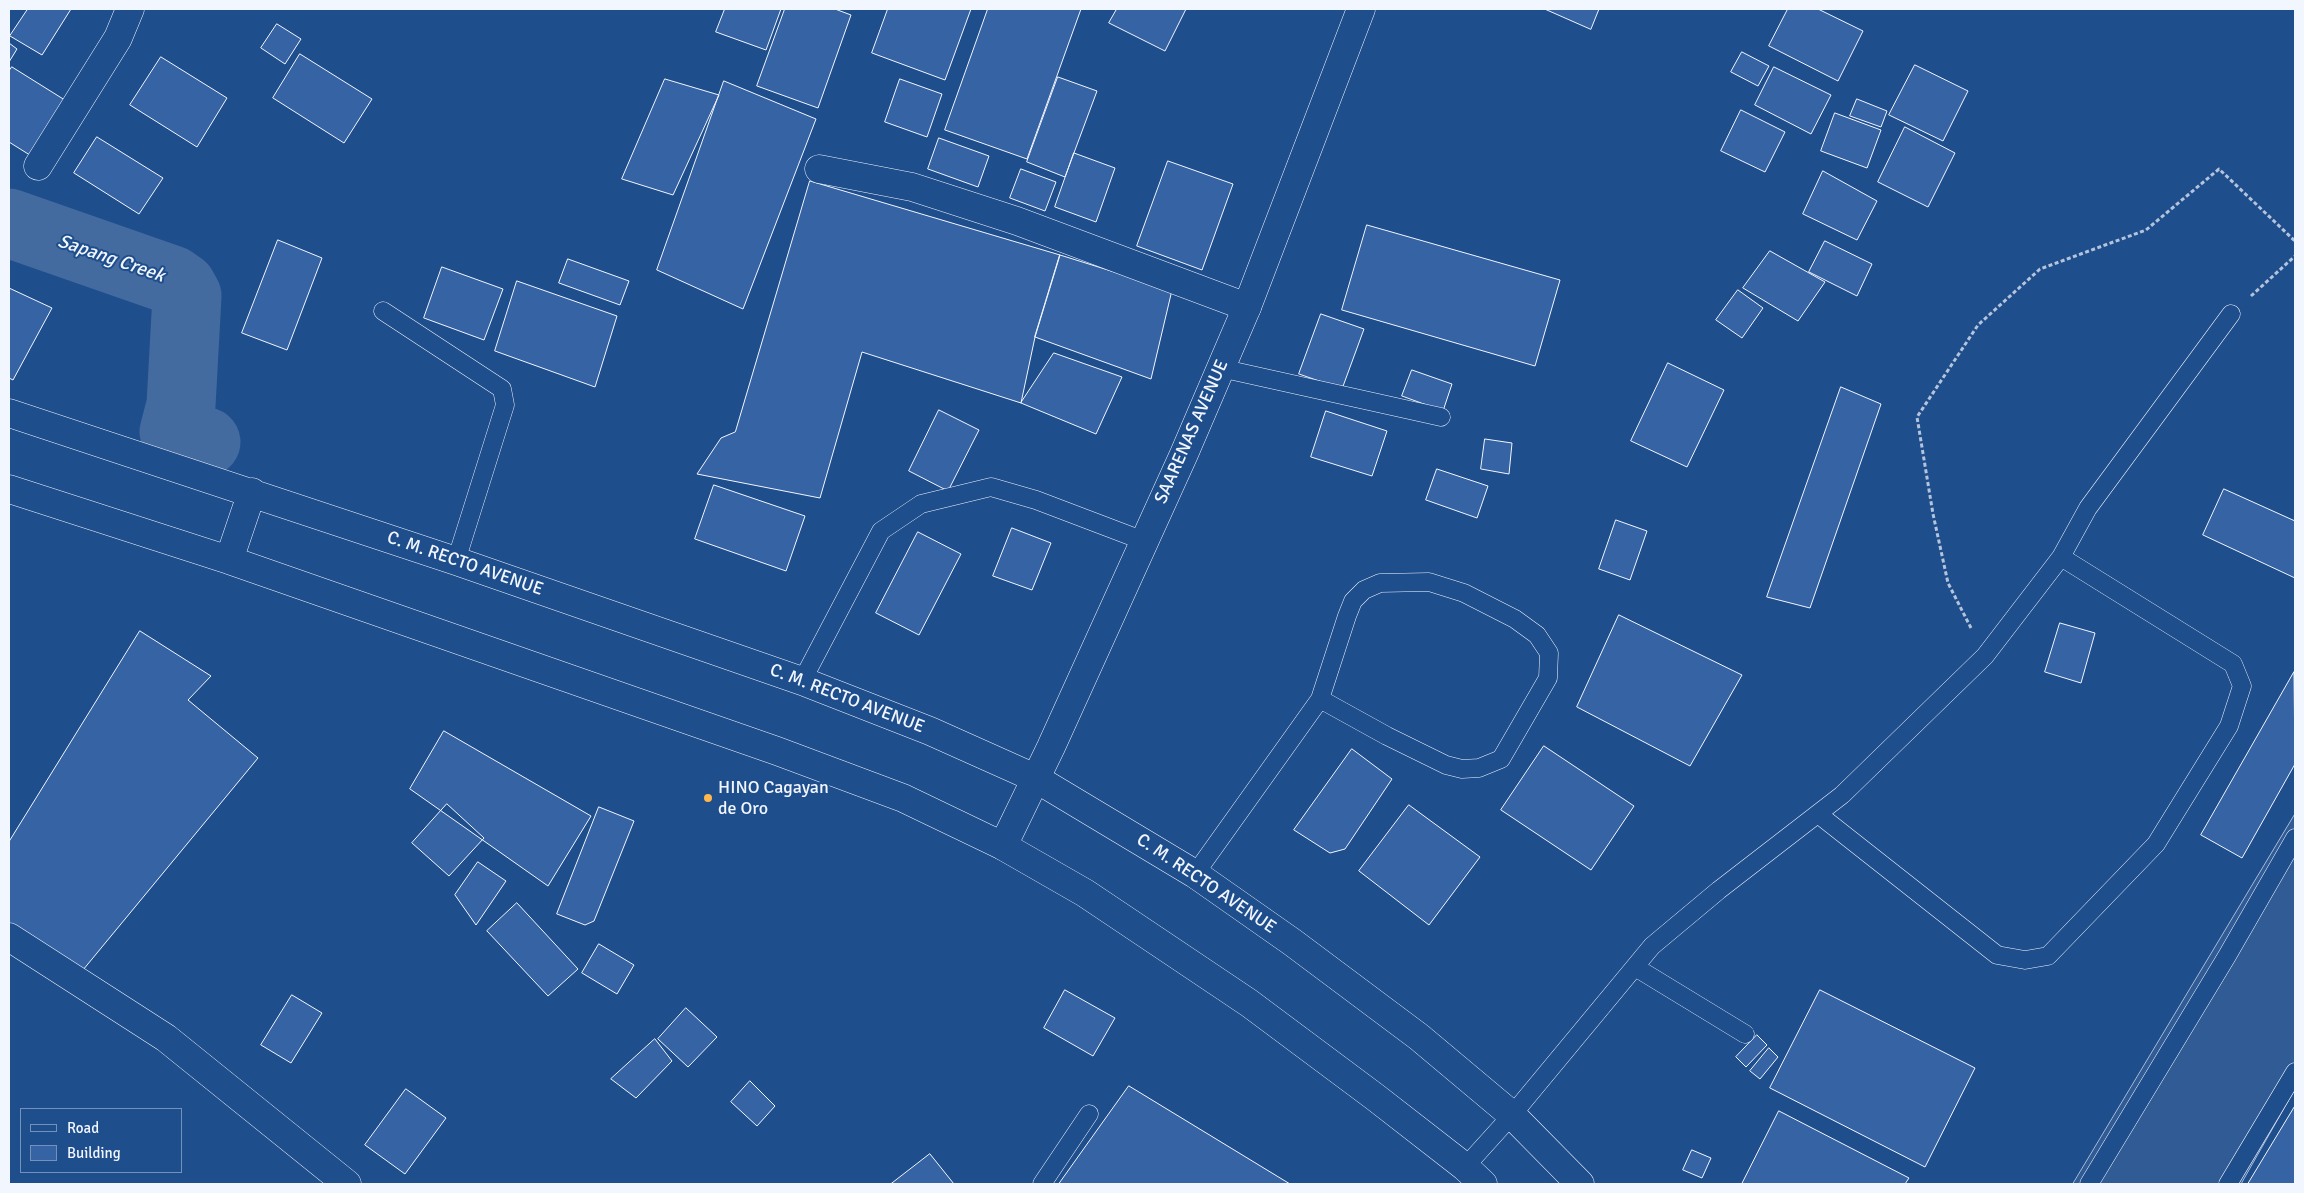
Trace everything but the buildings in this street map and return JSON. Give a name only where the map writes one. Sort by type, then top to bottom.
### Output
[{"type":"main road","points":[[38,166],[118,38],[130,9]]},
{"type":"main road","name":"SAARENAS AVENUE","points":[[1003,846],[1144,541],[1247,308],[1361,9]]},
{"type":"main road","points":[[819,169],[912,187],[1017,221],[1247,308]]},
{"type":"main road","name":"C. M. RECTO AVENUE","points":[[9,413],[456,560],[802,681],[930,731],[1035,778],[1195,874],[1292,942],[1419,1037],[1512,1115],[1580,1184]]},
{"type":"main road","points":[[9,489],[229,560],[795,758],[903,798],[1003,846],[1085,893],[1248,1003],[1375,1096],[1474,1176]]},
{"type":"main road","points":[[229,560],[252,492]]},
{"type":"main road","points":[[9,937],[166,1038],[347,1184]]},
{"type":"lane","points":[[383,311],[502,389],[505,405],[456,560]]},
{"type":"lane","points":[[1474,1176],[1512,1115],[1652,946],[1676,925],[1842,795],[1985,656],[2061,557],[2088,508],[2231,314]]},
{"type":"lane","points":[[1220,368],[1441,417]]},
{"type":"lane","points":[[802,681],[881,531],[922,504],[991,487],[1036,500],[1144,541]]},
{"type":"lane","points":[[1818,814],[1997,955],[2025,960],[2048,956],[2156,844],[2230,726],[2242,686],[2232,664],[2061,557]]},
{"type":"lane","points":[[1195,874],[1320,699],[1332,658],[1354,602],[1364,590],[1380,583],[1428,582],[1464,593],[1515,619],[1536,635],[1549,653],[1548,678],[1501,759],[1480,768],[1462,769],[1446,765],[1387,736],[1320,699]]},
{"type":"lane","points":[[2089,1184],[2227,956],[2295,838]]},
{"type":"lane","points":[[1635,967],[1745,1034]]},
{"type":"lane","points":[[2228,1184],[2295,1072]]},
{"type":"lane","points":[[1042,1184],[1090,1114]]},
{"type":"path","points":[[1985,656],[1948,583],[1933,514],[1917,417],[1978,325],[2040,269],[2146,230],[2219,169],[2295,241]]},
{"type":"path","points":[[2231,314],[2295,256]]},
{"type":"shaded area","points":[[2295,814],[2295,1089],[2241,1184],[2073,1184]]},
{"type":"waterway","name":"Sapang Creek","points":[[9,223],[172,280],[182,287],[187,296],[181,405],[174,432],[206,442]]},
{"type":"place","name":"HINO Cagayan de Oro","points":[[708,798]]}]
